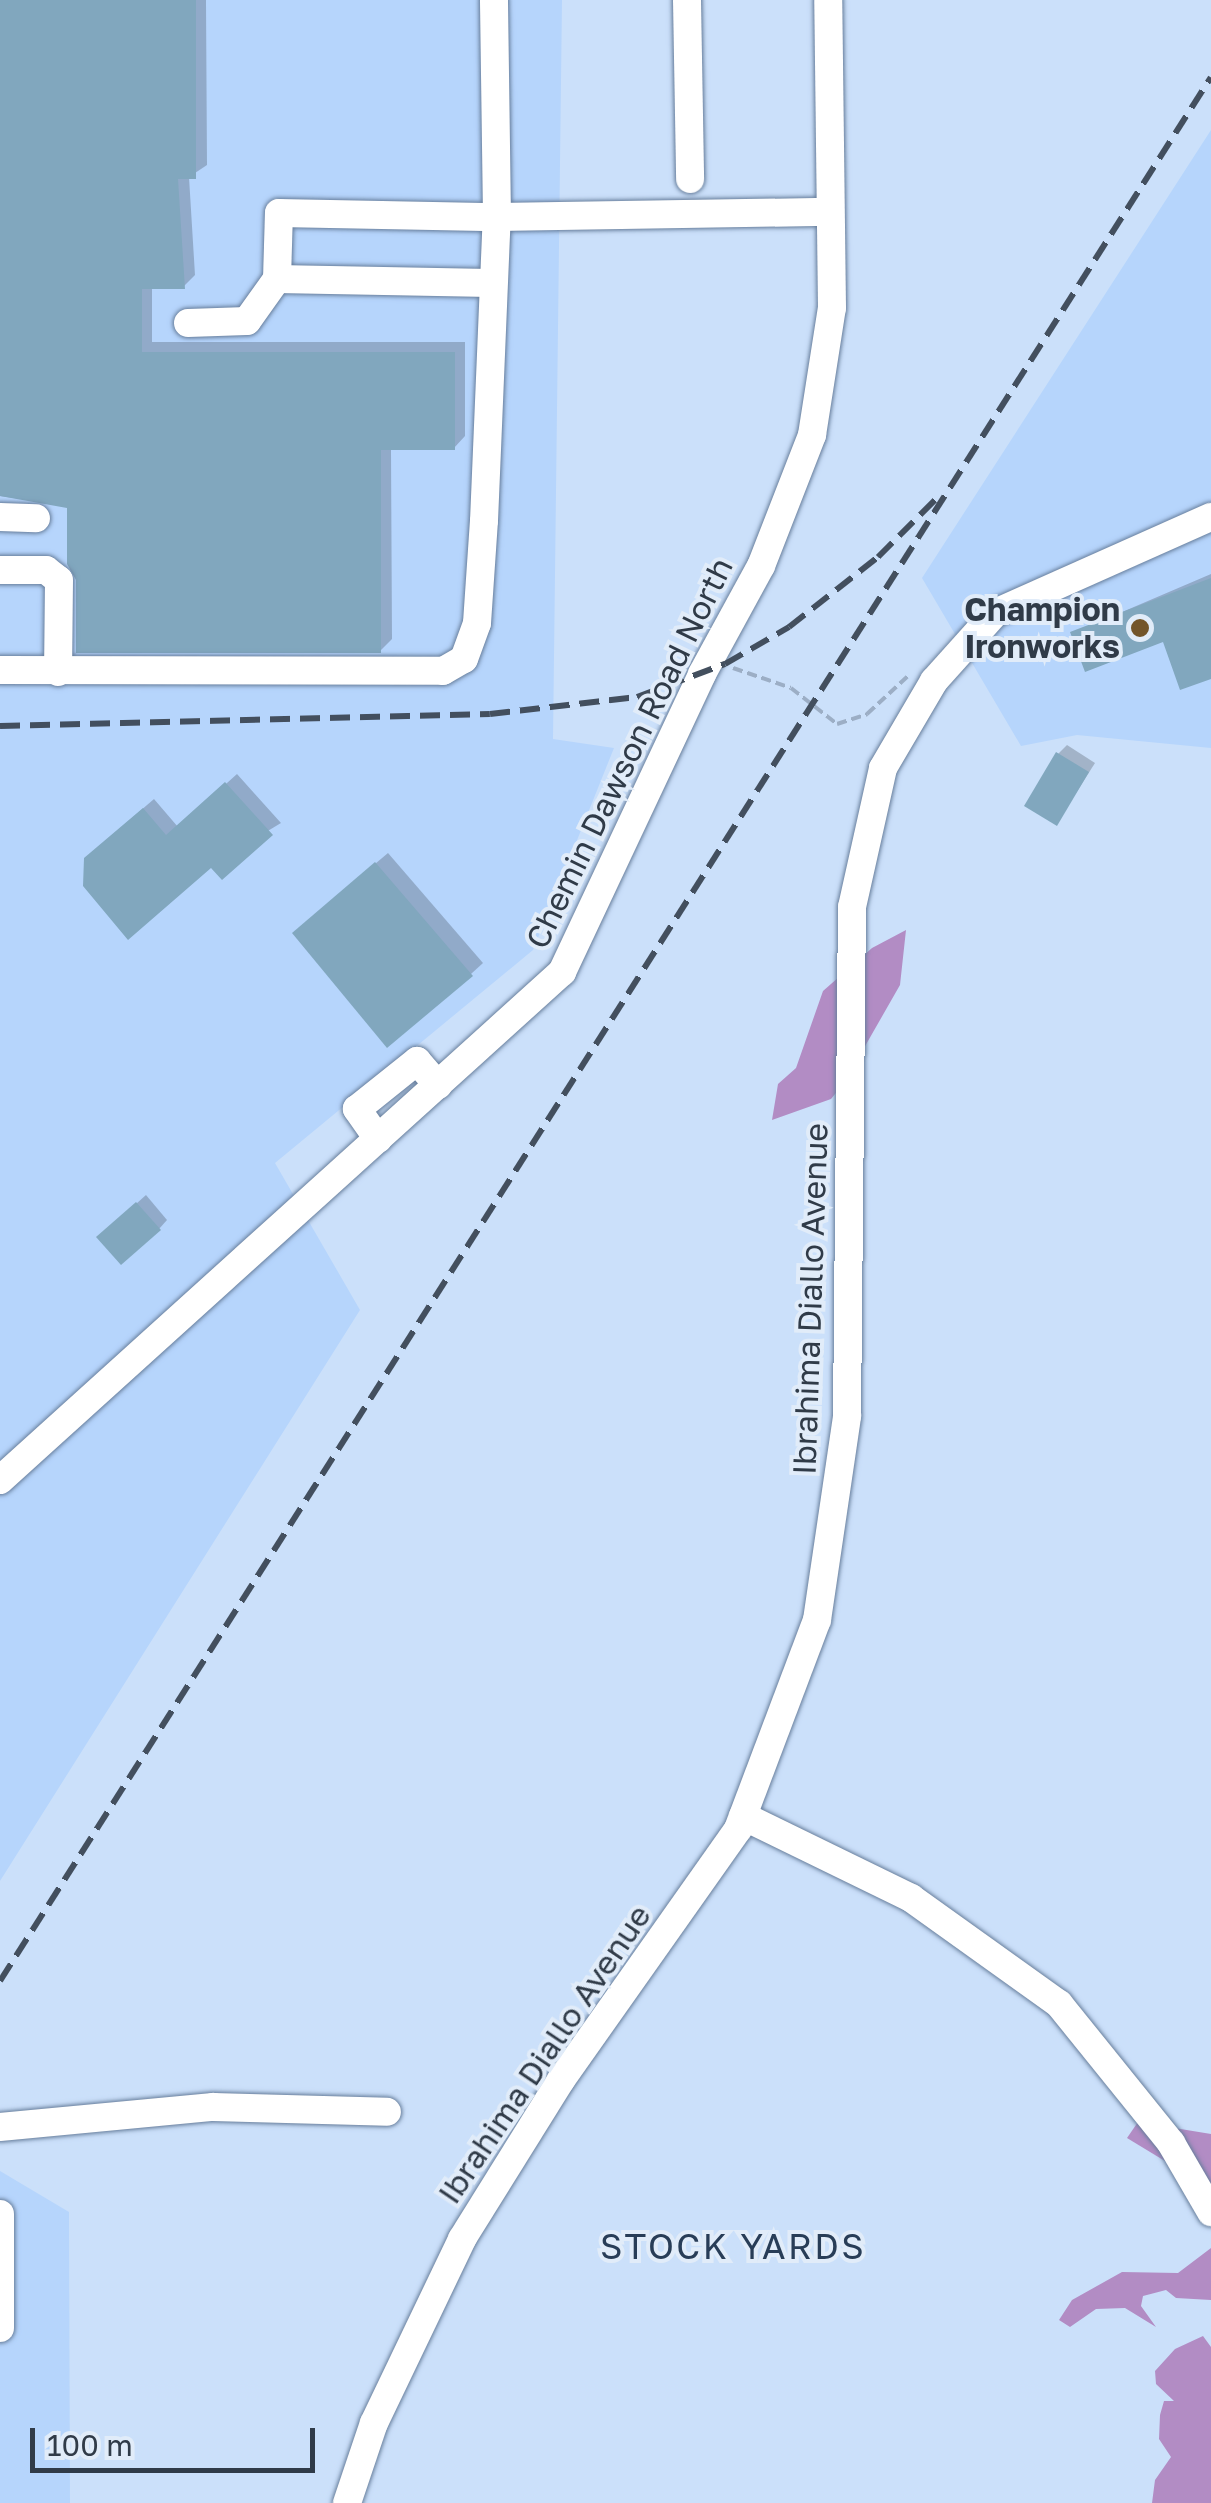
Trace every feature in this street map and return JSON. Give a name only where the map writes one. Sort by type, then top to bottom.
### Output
[{"type":"street","points":[[0,670],[443,670],[464,659],[477,623],[484,521],[490,283],[496,218],[494,0]]},
{"type":"street","points":[[688,0],[690,178]]},
{"type":"street","name":"Chemin Dawson Road North","points":[[0,1480],[562,972],[711,657],[762,566],[812,435],[832,308],[828,0]]},
{"type":"street","points":[[188,323],[247,321],[277,279],[279,213],[496,218],[830,212]]},
{"type":"street","points":[[277,279],[490,283]]},
{"type":"street","points":[[0,517],[36,518]]},
{"type":"street","name":"Ibrahima Diallo Avenue","points":[[347,2503],[388,2390],[462,2239],[562,2080],[743,1816],[817,1620],[836,1516],[847,1416],[852,907],[884,768],[934,681],[994,613],[1211,517]]},
{"type":"street","points":[[0,570],[46,570],[59,580],[58,672]]},
{"type":"street","points":[[743,1816],[911,1898],[1059,2004],[1172,2143],[1211,2212]]},
{"type":"street","points":[[0,2127],[213,2107],[386,2112]]},
{"type":"street","points":[[0,2214],[0,2328]]},
{"type":"path","points":[[711,657],[791,688],[838,724],[867,714],[917,664]]},
{"type":"shaded area","points":[[0,0],[562,0],[553,739],[614,748],[533,950],[275,1163],[360,1310],[0,1881]]},
{"type":"shaded area","points":[[1211,130],[1211,748],[1077,735],[1021,746],[922,578]]},
{"type":"shaded area","points":[[906,930],[900,985],[844,1083],[831,1099],[772,1120],[778,1084],[796,1068],[823,991],[872,948]]},
{"type":"shaded area","points":[[1138,2122],[1211,2134],[1211,2189],[1127,2138]]},
{"type":"shaded area","points":[[0,2171],[69,2212],[70,2503],[0,2503]]},
{"type":"shaded area","points":[[1211,2248],[1211,2300],[1176,2298],[1166,2290],[1143,2296],[1141,2306],[1156,2327],[1125,2308],[1096,2309],[1070,2327],[1059,2320],[1072,2300],[1122,2272],[1178,2273]]},
{"type":"shaded area","points":[[1203,2336],[1211,2347],[1211,2503],[1152,2503],[1155,2480],[1171,2457],[1159,2439],[1160,2415],[1164,2401],[1174,2401],[1156,2384],[1155,2371],[1175,2349]]},
{"type":"building","points":[[0,0],[196,0],[196,179],[178,179],[185,289],[142,289],[142,352],[455,352],[455,450],[381,450],[381,653],[76,653],[76,580],[67,564],[67,508],[0,496]]},
{"type":"building","name":"Champion Ironworks","points":[[1211,578],[1211,679],[1180,690],[1163,642],[1085,672],[1070,632]]},
{"type":"building","points":[[1056,752],[1089,772],[1057,826],[1024,806]]},
{"type":"building","points":[[225,782],[273,835],[222,880],[211,868],[128,940],[83,886],[84,858],[143,808],[166,835]]},
{"type":"building","points":[[375,862],[473,976],[387,1048],[292,933]]},
{"type":"building","points":[[136,1202],[161,1230],[121,1265],[96,1237]]},
{"type":"railway","points":[[0,1981],[1211,77]]},
{"type":"railway","points":[[0,726],[490,714],[637,697],[725,664],[789,627],[878,557],[938,497]]},
{"type":"place","name":"Champion Ironworks","points":[[1140,628]]},
{"type":"district","name":"STOCK YARDS","points":[[733,2246]]}]
